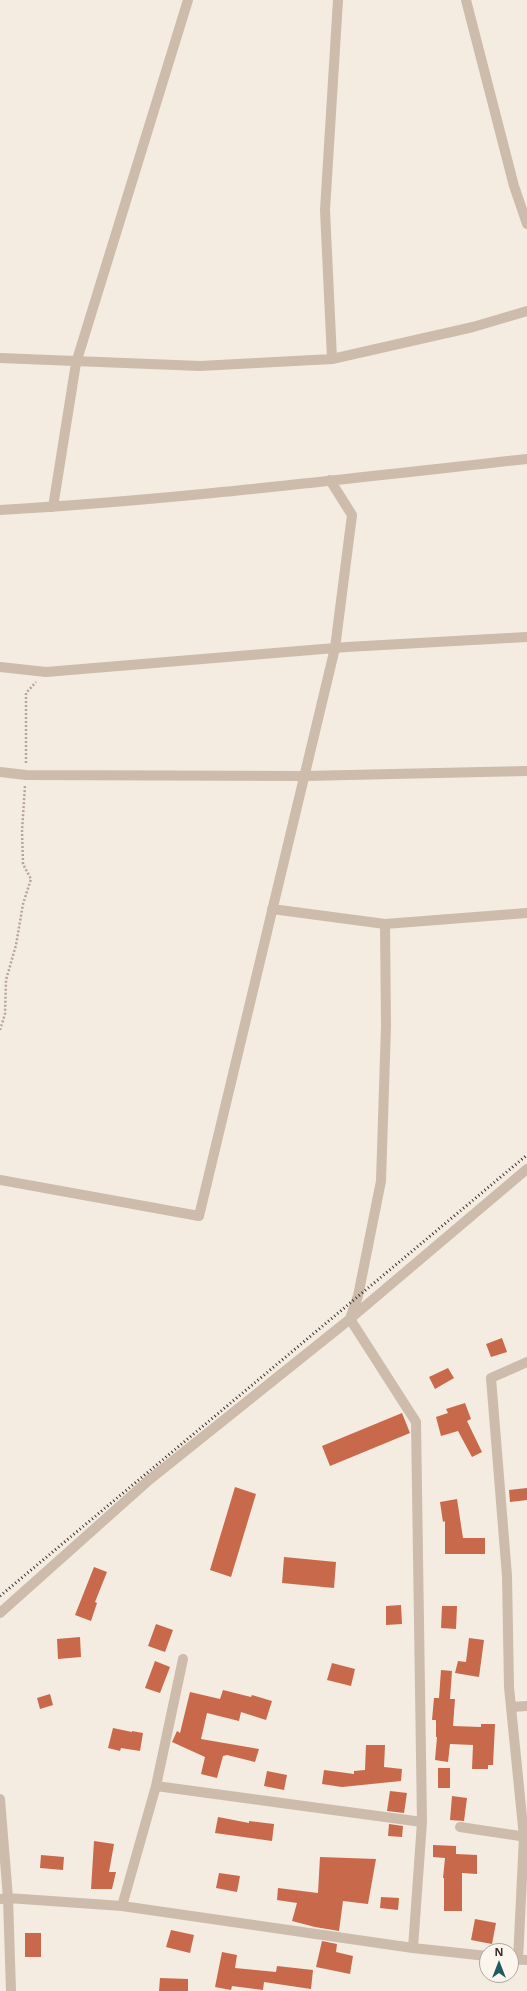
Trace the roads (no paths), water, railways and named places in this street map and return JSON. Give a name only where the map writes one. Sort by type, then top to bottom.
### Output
[{"type":"street","points":[[54,507],[76,363],[188,0]]},
{"type":"street","points":[[332,359],[325,210],[338,0]]},
{"type":"street","points":[[466,0],[514,186],[527,224]]},
{"type":"street","points":[[0,358],[76,363],[200,366],[332,359],[473,327],[527,311]]},
{"type":"street","points":[[0,510],[54,507],[527,459]]},
{"type":"street","points":[[0,1180],[198,1216],[335,648],[352,515],[330,480]]},
{"type":"street","points":[[0,667],[46,672],[335,648],[527,637]]},
{"type":"street","points":[[0,772],[26,775],[304,776],[527,771]]},
{"type":"street","points":[[272,909],[385,924],[527,913]]},
{"type":"street","points":[[350,1319],[358,1296],[381,1181],[386,1026],[385,924]]},
{"type":"street","points":[[0,1613],[149,1480],[350,1319],[527,1169]]},
{"type":"street","points":[[350,1319],[416,1422],[422,1822],[413,1948]]},
{"type":"street","points":[[519,1960],[525,1837],[509,1687],[508,1576],[491,1378],[527,1362]]},
{"type":"street","points":[[122,1906],[156,1786],[183,1659]]},
{"type":"street","points":[[511,1707],[527,1706]]},
{"type":"street","points":[[156,1786],[422,1822]]},
{"type":"street","points":[[0,1799],[4,1898],[11,1991]]},
{"type":"street","points":[[460,1827],[525,1837]]},
{"type":"street","points":[[4,1898],[122,1906],[413,1948],[479,1955]]},
{"type":"railway","points":[[0,1596],[527,1155]]}]
